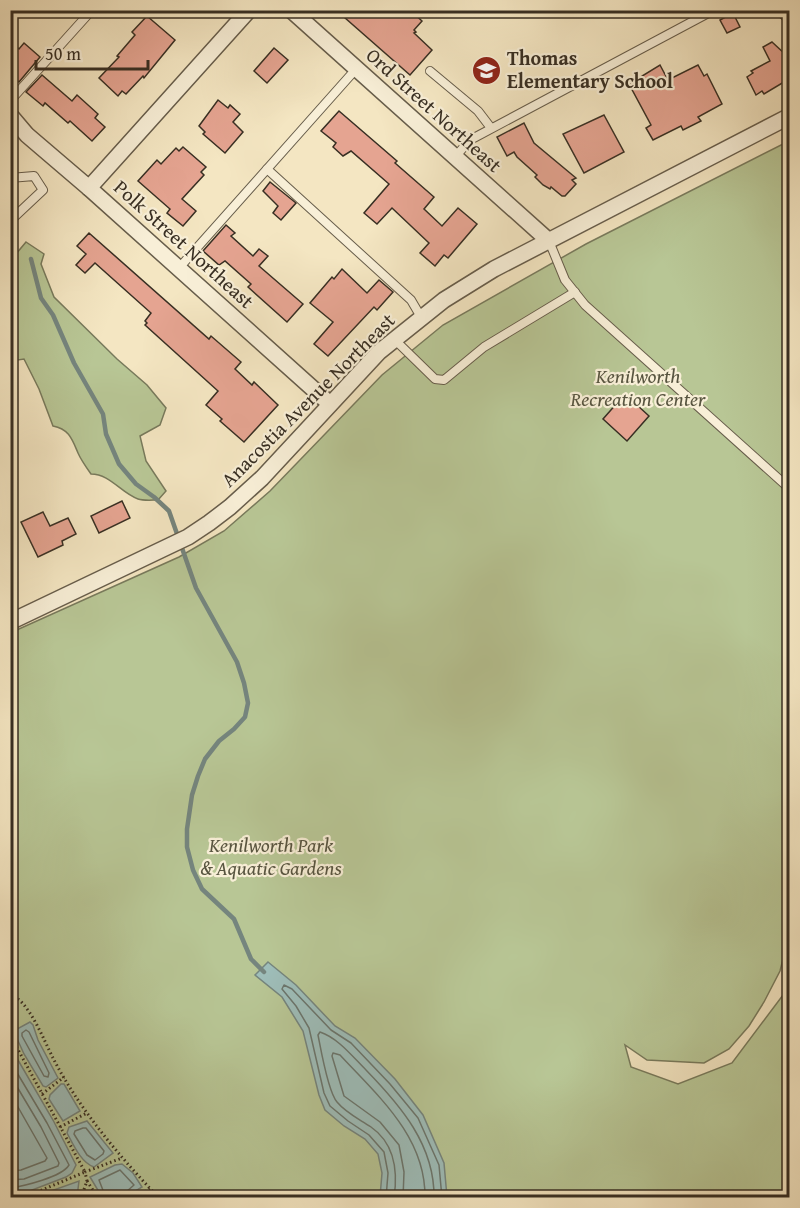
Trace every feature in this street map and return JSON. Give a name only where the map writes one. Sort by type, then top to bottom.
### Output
[{"type":"street","points":[[89,188],[249,10]]},
{"type":"street","name":"Ord Street Northeast","points":[[291,10],[549,241]]},
{"type":"street","points":[[784,10],[789,15]]},
{"type":"street","name":"Polk Street Northeast","points":[[10,115],[27,135],[330,404]]},
{"type":"street","name":"Anacostia Avenue Northeast","points":[[10,622],[188,537],[220,516],[250,489],[359,372],[394,339],[421,317],[477,279],[789,116]]},
{"type":"lane","points":[[455,157],[470,140],[491,128],[714,10]]},
{"type":"lane","points":[[10,101],[92,11]]},
{"type":"lane","points":[[179,268],[356,69]]},
{"type":"lane","points":[[430,71],[478,111],[491,128]]},
{"type":"lane","points":[[267,169],[411,300],[421,317]]},
{"type":"lane","points":[[10,178],[34,176],[40,182],[43,190],[10,221]]},
{"type":"lane","points":[[549,241],[565,280],[585,305],[789,489]]},
{"type":"lane","points":[[394,339],[435,379],[444,380],[484,347],[574,292]]},
{"type":"path","points":[[13,995],[31,1014],[64,1077],[87,1113],[122,1158],[159,1197]]},
{"type":"path","points":[[10,1035],[85,1172],[87,1181],[98,1197]]},
{"type":"path","points":[[42,1094],[64,1077]]},
{"type":"path","points":[[60,1127],[87,1113]]},
{"type":"path","points":[[20,1197],[122,1158]]},
{"type":"path","points":[[81,1197],[87,1181]]},
{"type":"path","points":[[133,1197],[151,1189]]},
{"type":"green space","name":"Kenilworth Park & Aquatic Gardens","points":[[789,141],[789,944],[780,971],[764,1002],[749,1026],[729,1049],[704,1063],[647,1060],[625,1045],[631,1067],[678,1084],[732,1063],[789,987],[789,1197],[11,1197],[10,633],[179,557],[224,531],[270,491],[382,375],[443,325],[586,244]]},
{"type":"green space","points":[[26,242],[44,254],[41,264],[54,297],[147,385],[166,408],[160,425],[140,436],[146,461],[166,491],[158,500],[138,499],[110,480],[91,474],[69,435],[53,426],[39,389],[24,359],[11,361],[11,267],[16,254]]},
{"type":"water","points":[[268,962],[296,985],[335,1026],[355,1038],[395,1079],[423,1115],[444,1163],[447,1197],[380,1197],[382,1173],[378,1154],[365,1139],[344,1126],[325,1110],[303,1031],[282,997],[255,975]]},
{"type":"water","points":[[30,1022],[58,1078],[46,1087],[43,1086],[24,1054],[14,1032]]},
{"type":"water","points":[[11,1048],[76,1165],[72,1173],[66,1177],[27,1192],[11,1194]]},
{"type":"water","points":[[61,1084],[64,1084],[80,1111],[63,1121],[49,1099]]},
{"type":"water","points":[[87,1121],[113,1153],[94,1167],[81,1157],[67,1133],[69,1127]]},
{"type":"water","points":[[122,1164],[133,1173],[142,1187],[126,1197],[102,1197],[90,1177]]},
{"type":"water","points":[[79,1181],[77,1197],[34,1197]]},
{"type":"building","points":[[336,10],[410,10],[422,21],[414,33],[432,50],[410,75]]},
{"type":"building","points":[[733,13],[740,27],[727,33],[720,20]]},
{"type":"building","points":[[147,16],[175,40],[144,78],[143,76],[126,94],[122,91],[118,96],[99,78],[119,57],[117,56],[135,35],[132,32]]},
{"type":"building","points":[[10,41],[19,49],[24,43],[40,57],[19,82],[10,75]]},
{"type":"building","points":[[772,42],[786,55],[789,62],[789,79],[764,94],[762,91],[756,95],[747,77],[753,73],[751,71],[770,61],[763,47]]},
{"type":"building","points":[[274,48],[288,60],[267,83],[254,71]]},
{"type":"building","points":[[660,65],[668,80],[698,65],[704,76],[707,74],[722,104],[698,117],[701,121],[683,130],[681,126],[653,140],[646,128],[651,125],[629,84]]},
{"type":"building","points":[[42,75],[72,101],[77,95],[98,114],[95,118],[105,127],[92,141],[70,121],[68,123],[45,103],[43,106],[26,92]]},
{"type":"building","points":[[218,100],[228,108],[230,105],[240,114],[233,122],[243,132],[225,153],[203,134],[205,132],[199,126]]},
{"type":"building","points":[[339,111],[397,161],[395,163],[434,197],[424,209],[442,226],[458,208],[477,224],[448,258],[444,255],[435,266],[420,253],[429,243],[392,208],[377,224],[364,213],[389,184],[351,151],[343,156],[333,147],[336,143],[321,131]]},
{"type":"building","points":[[604,115],[624,152],[584,173],[563,134]]},
{"type":"building","points":[[524,123],[534,143],[576,178],[572,180],[576,184],[565,196],[543,185],[535,177],[537,175],[514,152],[507,156],[497,137]]},
{"type":"building","points":[[183,147],[206,167],[201,172],[204,175],[182,199],[196,211],[183,226],[167,213],[170,209],[138,181],[157,160],[161,164],[176,148],[179,151]]},
{"type":"building","points":[[270,182],[296,203],[281,220],[273,213],[278,206],[263,191]]},
{"type":"building","points":[[226,225],[235,233],[231,236],[253,256],[259,249],[268,256],[259,266],[303,304],[287,322],[248,287],[251,284],[225,261],[219,265],[203,251]]},
{"type":"building","points":[[89,233],[209,339],[211,336],[241,362],[235,369],[252,385],[254,382],[278,405],[244,442],[206,405],[218,391],[145,325],[151,313],[95,263],[85,273],[76,265],[86,254],[77,246]]},
{"type":"building","points":[[342,269],[367,293],[379,280],[393,292],[377,310],[374,307],[328,356],[314,344],[333,322],[310,303]]},
{"type":"building","points":[[625,394],[649,416],[627,441],[603,419]]},
{"type":"building","points":[[122,501],[130,518],[99,533],[91,516]]},
{"type":"building","points":[[43,512],[50,526],[68,518],[76,534],[62,541],[63,545],[38,557],[21,522]]},
{"type":"waterway","points":[[31,259],[41,298],[53,315],[74,363],[103,414],[106,434],[119,464],[136,484],[169,511],[196,588],[237,662],[244,683],[248,703],[245,717],[219,741],[205,759],[198,776],[192,795],[187,847],[193,870],[202,889],[234,919],[251,959],[264,972]]},
{"type":"place","name":"Thomas Elementary School","points":[[486,70]]},
{"type":"park label","name":"Kenilworth Recreation Center","points":[[638,388]]}]
